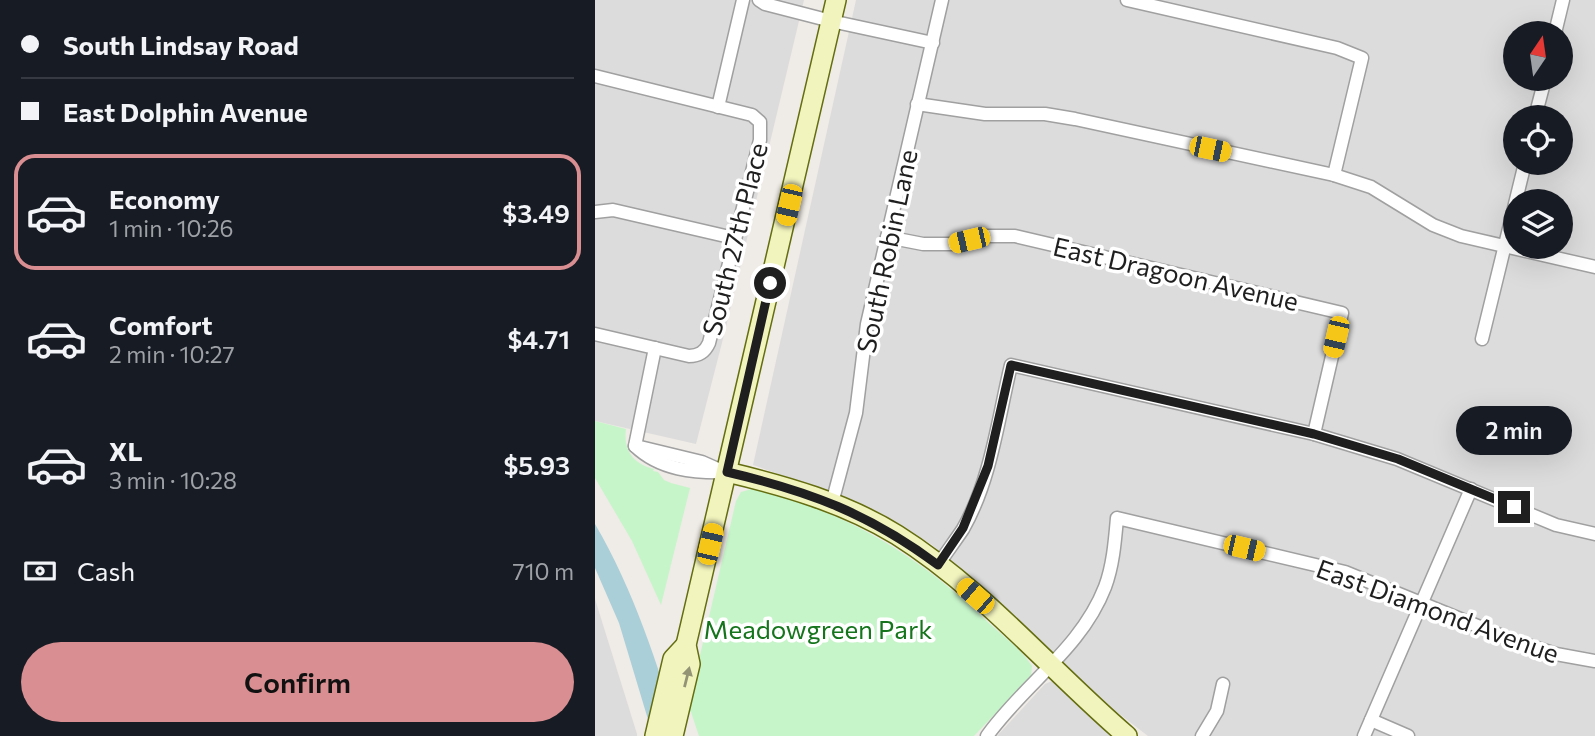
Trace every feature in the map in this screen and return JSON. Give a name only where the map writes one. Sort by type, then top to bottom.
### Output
[{"type":"main road","points":[[673,736],[690,664],[686,645],[837,0]]},
{"type":"main road","points":[[727,472],[776,484],[832,503],[895,534],[938,565],[995,613],[1127,736]]},
{"type":"main road","points":[[655,736],[673,659],[686,645]]},
{"type":"street","points":[[595,76],[718,107],[743,0]]},
{"type":"street","points":[[759,0],[765,4],[831,21],[933,43]]},
{"type":"street","name":"South Robin Lane","points":[[832,503],[856,413],[867,324],[942,0]]},
{"type":"street","points":[[1127,0],[1337,48],[1362,58],[1334,175]]},
{"type":"street","points":[[1558,21],[1563,0]]},
{"type":"street","points":[[917,104],[985,114],[1045,114],[1075,119],[1334,175],[1371,187],[1433,225],[1503,248]]},
{"type":"street","name":"South 27th Place","points":[[655,348],[689,356],[702,353],[709,343],[760,139],[760,122],[752,114],[718,107]]},
{"type":"street","points":[[595,212],[613,210],[734,238]]},
{"type":"street","name":"East Dragoon Avenue","points":[[887,237],[923,244],[953,244],[986,236],[1015,236],[1342,313],[1314,434]]},
{"type":"street","points":[[1482,339],[1503,252]]},
{"type":"street","points":[[1557,259],[1595,267]]},
{"type":"street","points":[[595,334],[655,348],[635,446],[656,462],[666,465],[700,473],[727,472]]},
{"type":"street","points":[[938,565],[963,528],[980,488],[988,466],[1011,365],[1314,434],[1398,459],[1556,525],[1595,534]]},
{"type":"street","points":[[1364,736],[1471,489]]},
{"type":"street","name":"East Diamond Avenue","points":[[1051,666],[1077,636],[1105,588],[1118,518],[1345,572],[1545,651],[1595,660]]},
{"type":"street","points":[[987,736],[1051,666]]},
{"type":"street","points":[[1202,736],[1217,711],[1223,684]]},
{"type":"street","points":[[1371,720],[1408,736]]},
{"type":"shaded area","points":[[595,0],[804,0],[696,444],[595,421]]},
{"type":"shaded area","points":[[856,0],[1595,0],[1595,736],[1148,736],[1117,712],[931,544],[848,498],[753,465]]},
{"type":"shaded area","points":[[595,599],[637,734],[637,736],[595,736]]},
{"type":"shaded area","points":[[1052,681],[1115,736],[997,736],[1045,684]]},
{"type":"green space","points":[[595,421],[626,429],[628,450],[635,460],[654,469],[664,480],[690,488],[661,605],[632,541],[595,478]]},
{"type":"green space","name":"Meadowgreen Park","points":[[755,488],[823,511],[882,540],[910,558],[937,577],[1018,649],[1032,666],[1031,676],[974,736],[699,736],[691,712],[687,711],[736,501],[741,492]]},
{"type":"water","points":[[595,524],[609,549],[643,627],[679,736],[653,736],[619,623],[595,568]]},
{"type":"route","points":[[770,283],[727,472],[810,494],[832,503],[895,534],[938,565],[963,528],[976,499],[988,466],[1011,365],[1314,434],[1398,459],[1514,507]]}]
